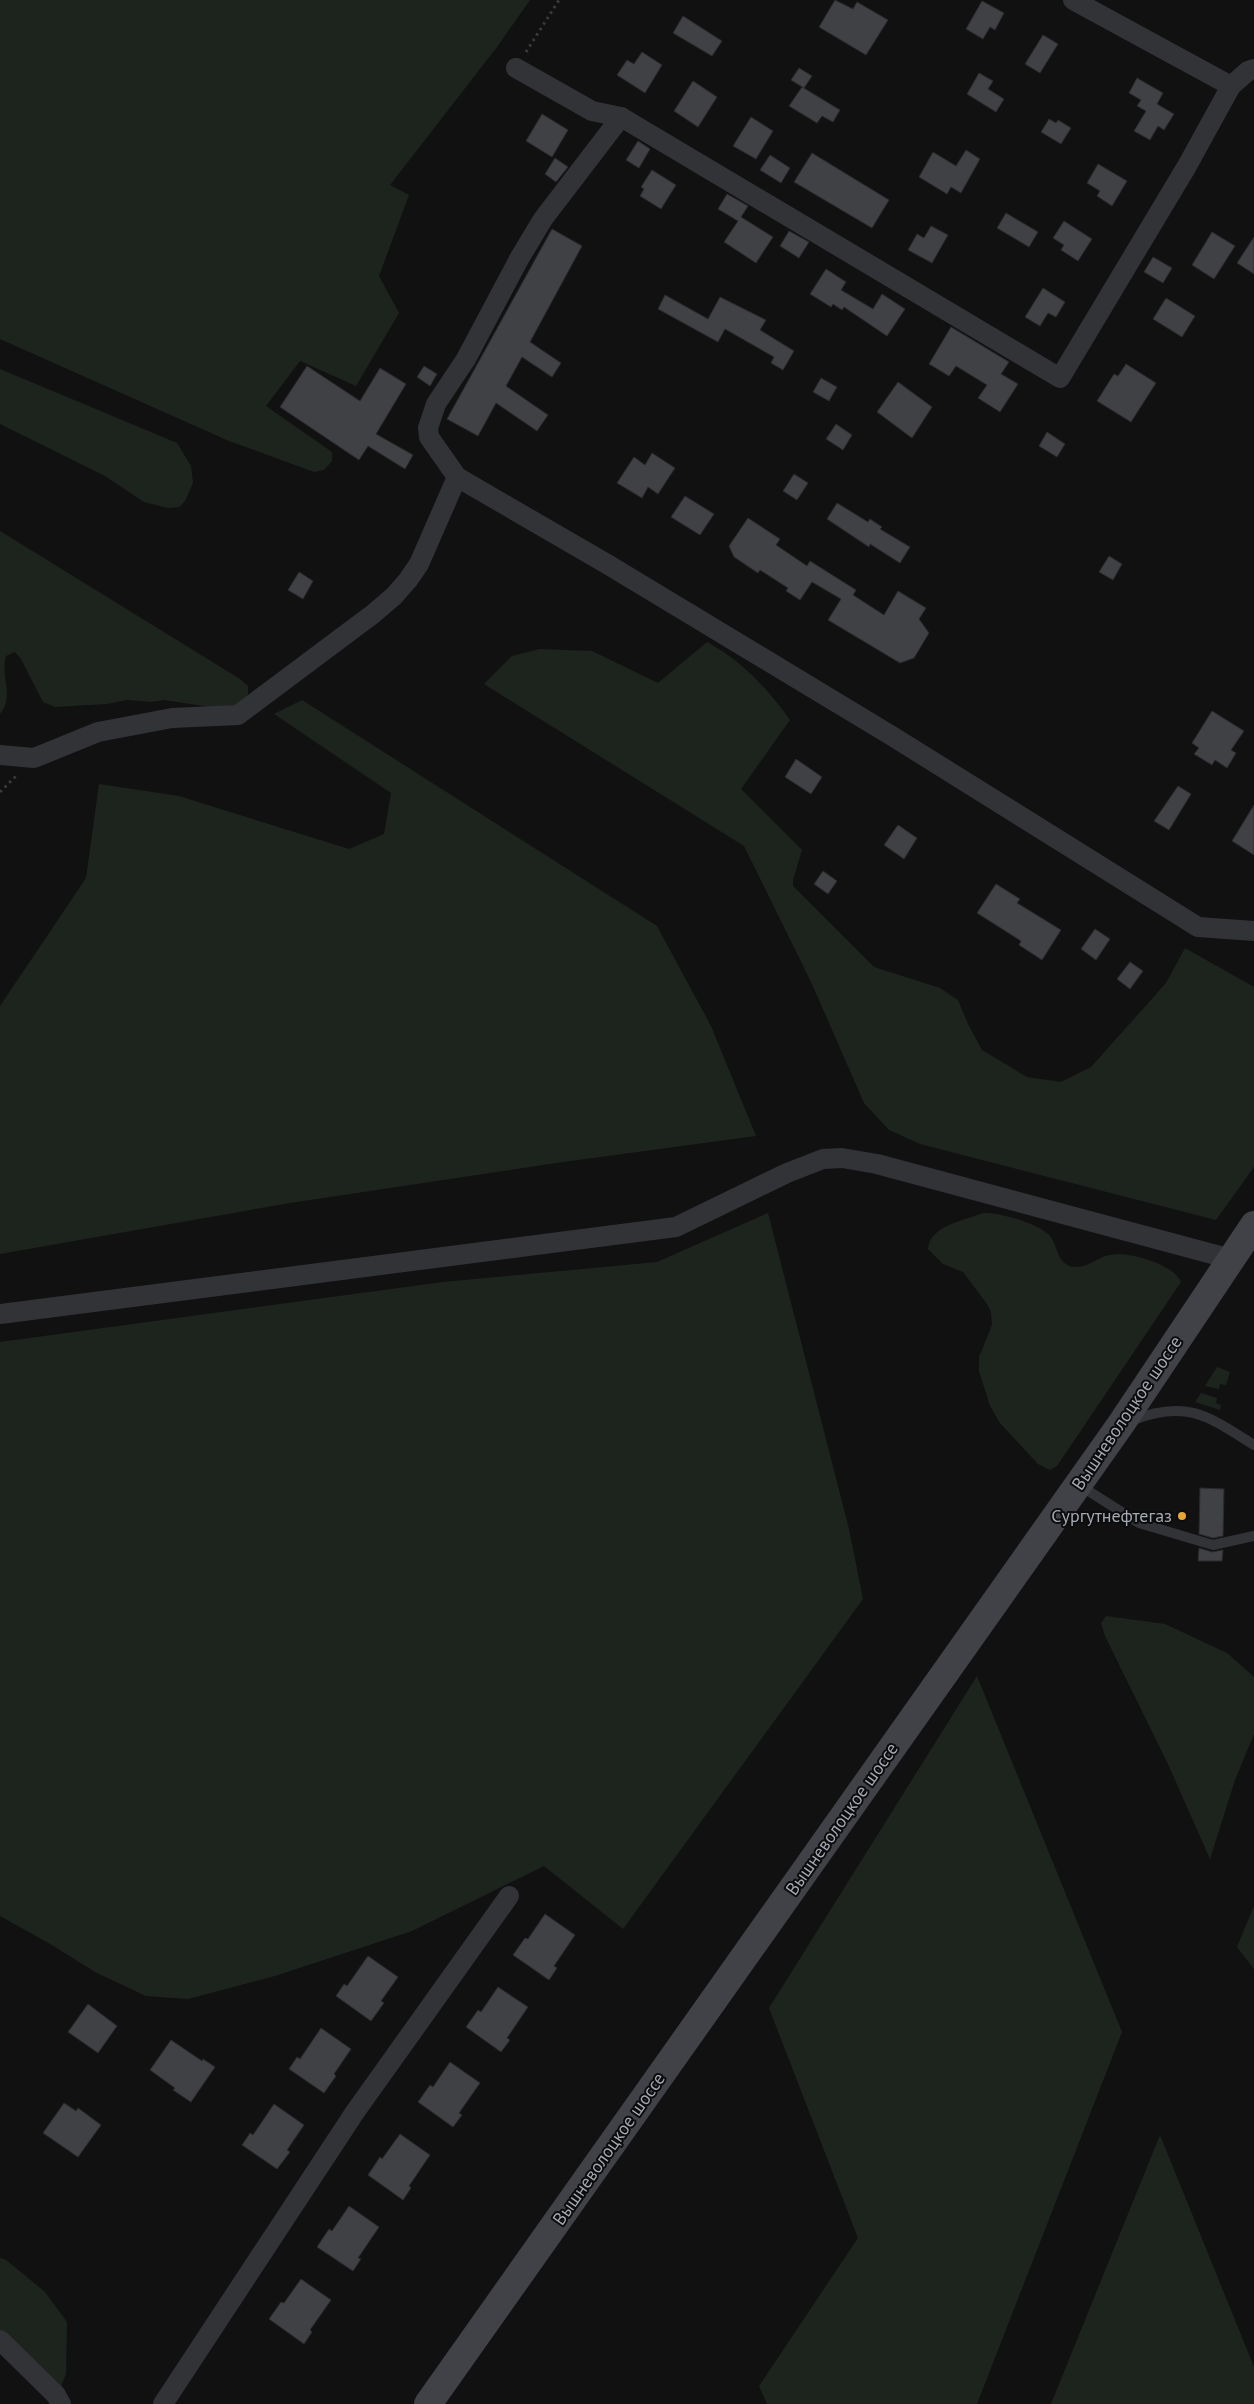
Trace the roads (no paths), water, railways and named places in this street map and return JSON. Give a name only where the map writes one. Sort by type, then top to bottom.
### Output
[{"type":"main road","points":[[1242,1260],[1253,1227]]},
{"type":"main road","name":"Вышневолоцкое шоссе","points":[[428,2404],[1121,1424],[1242,1260]]},
{"type":"street","points":[[1073,0],[1231,86]]},
{"type":"street","points":[[516,68],[592,111],[621,117],[1060,378],[1187,166],[1231,86],[1248,71],[1254,69]]},
{"type":"street","points":[[621,117],[544,219],[519,259],[466,359],[436,404],[428,428],[429,437],[457,477],[607,564],[842,706],[1198,927],[1254,931]]},
{"type":"street","points":[[0,755],[34,758],[98,732],[172,718],[238,715],[373,614],[408,580],[429,545],[457,477]]},
{"type":"street","points":[[0,1314],[676,1227],[787,1173],[823,1159],[842,1158],[878,1164],[1242,1260]]},
{"type":"street","points":[[163,2404],[355,2112],[509,1896]]},
{"type":"street","points":[[0,2340],[56,2395],[61,2404]]},
{"type":"lane","points":[[1121,1424],[1169,1409],[1206,1416],[1225,1425],[1254,1445]]},
{"type":"lane","points":[[1078,1485],[1139,1523],[1212,1545],[1254,1536]]},
{"type":"place","name":"Сургутнефтегаз","points":[[1182,1516]]}]
